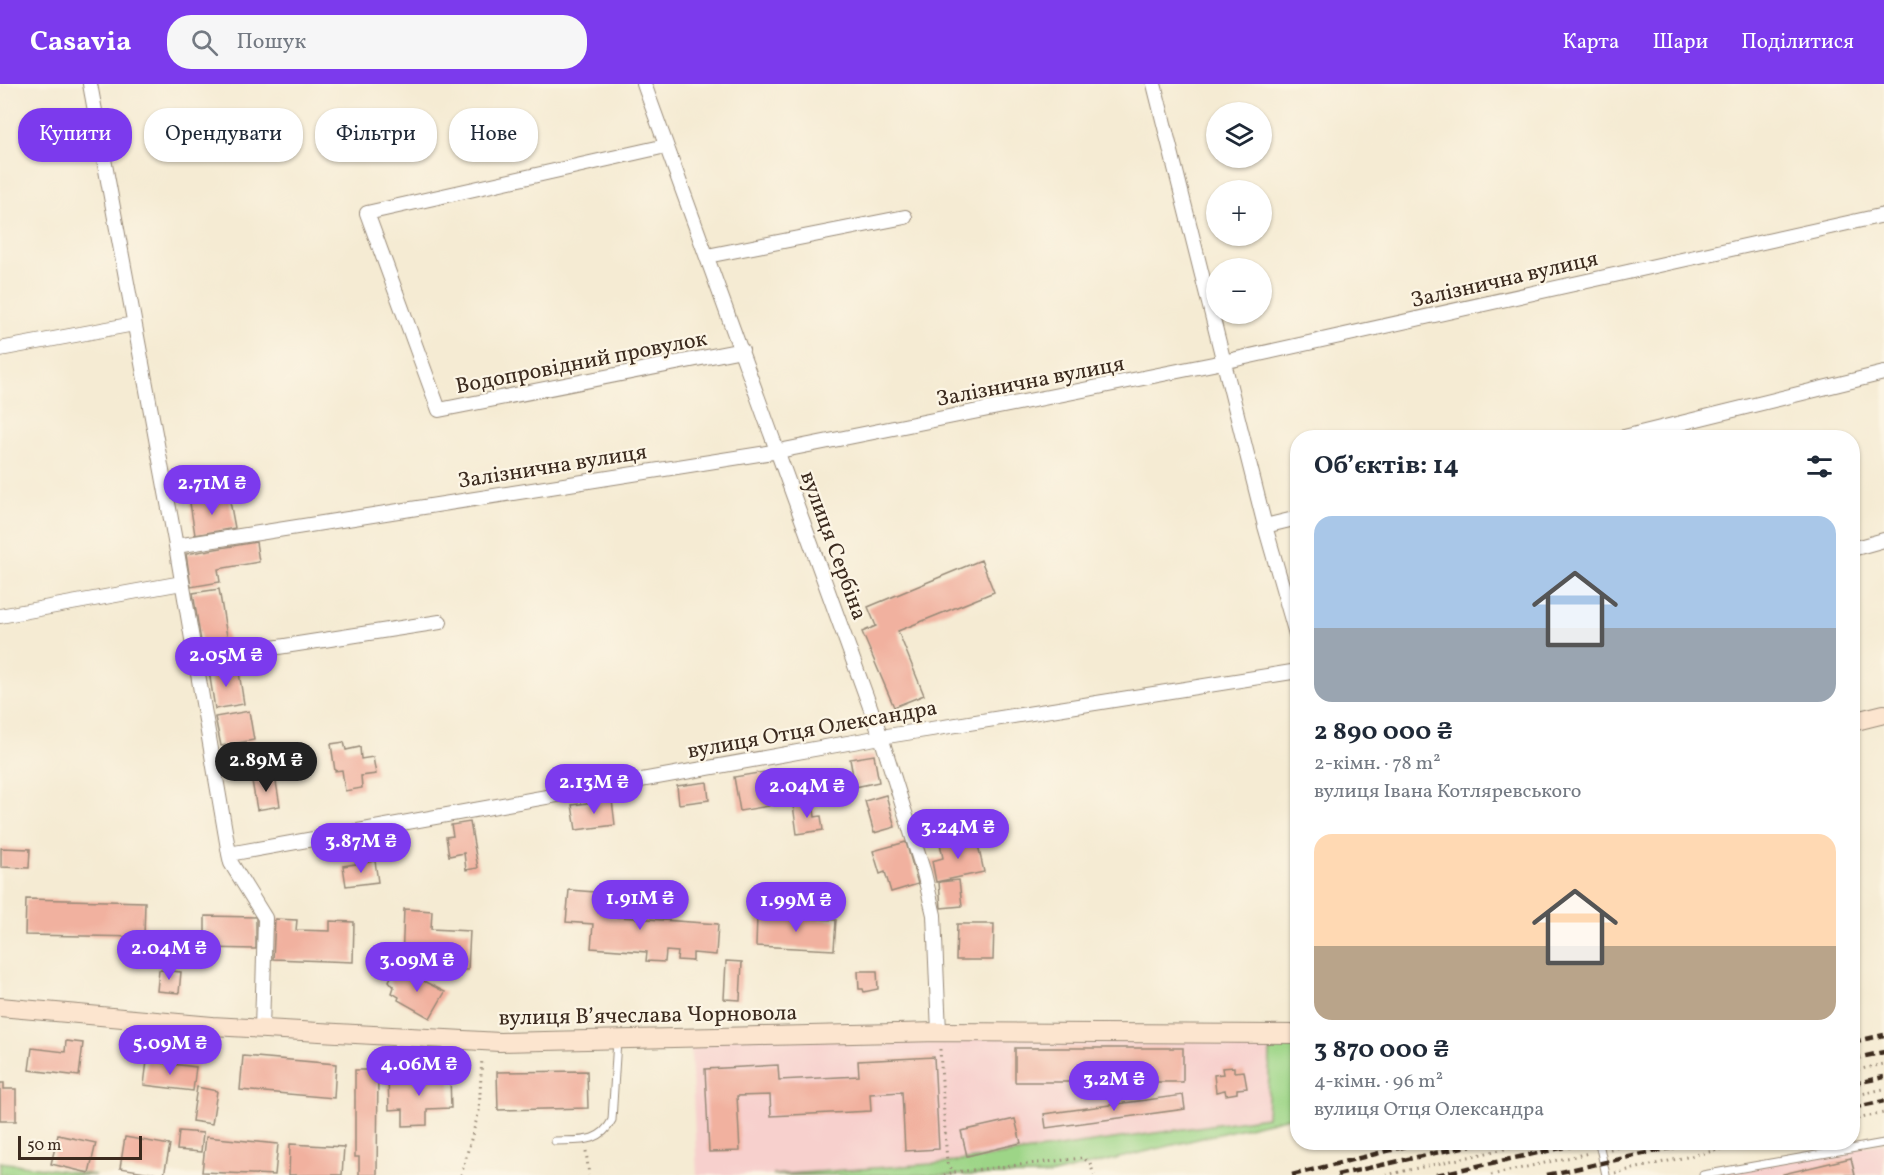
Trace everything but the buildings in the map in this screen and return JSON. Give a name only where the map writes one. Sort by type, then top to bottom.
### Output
[{"type":"street","points":[[90,84],[176,546],[229,854],[231,863],[265,918],[262,1030]]},
{"type":"street","name":"вулиця Сербіна","points":[[644,84],[881,737],[934,915],[939,1032]]},
{"type":"street","points":[[1154,84],[1265,526],[1290,613]]},
{"type":"street","name":"Водопровідний провулок","points":[[666,146],[367,213],[439,410],[742,350]]},
{"type":"street","name":"Залізнична вулиця","points":[[176,546],[779,451],[1223,362],[1884,215]]},
{"type":"street","points":[[707,255],[904,217]]},
{"type":"street","points":[[0,349],[134,324]]},
{"type":"street","points":[[1652,430],[1884,373]]},
{"type":"street","points":[[1265,526],[1290,520]]},
{"type":"street","points":[[1860,547],[1884,540]]},
{"type":"street","points":[[0,616],[182,582]]},
{"type":"street","points":[[194,660],[440,622]]},
{"type":"street","name":"вулиця Отця Олександра","points":[[229,854],[881,737],[1290,672]]},
{"type":"street","points":[[1860,720],[1884,714]]},
{"type":"street","name":"вулиця Вʼячеслава Чорновола","points":[[0,1007],[262,1030],[483,1041],[939,1032],[1290,1034]]},
{"type":"lane","points":[[555,1141],[585,1140],[600,1136],[612,1120],[617,1038]]},
{"type":"lane","points":[[1860,1147],[1884,1143]]},
{"type":"lane","points":[[1601,1150],[1606,1175]]},
{"type":"lane","points":[[1703,1175],[1844,1150]]},
{"type":"path","points":[[939,1032],[947,1163],[954,1172]]},
{"type":"path","points":[[460,1175],[479,1111],[483,1041]]},
{"type":"path","points":[[1860,1069],[1884,1064]]},
{"type":"path","points":[[1860,1094],[1884,1089]]},
{"type":"path","points":[[1860,1118],[1884,1113]]},
{"type":"path","points":[[585,1140],[589,1175]]},
{"type":"path","points":[[1386,1175],[1501,1150]]},
{"type":"path","points":[[1491,1175],[1588,1150]]},
{"type":"path","points":[[1606,1175],[1718,1150]]},
{"type":"path","points":[[944,1175],[1083,1158],[1090,1163],[1094,1175]]},
{"type":"shaded area","points":[[1271,1033],[1267,1117],[947,1163],[773,1175],[697,1175],[690,1036]]},
{"type":"shaded area","points":[[1884,1143],[1884,1175],[1703,1175],[1844,1150],[1860,1150],[1860,1147]]},
{"type":"green space","points":[[1271,1033],[1290,1034],[1290,1117],[1049,1175],[773,1175],[947,1163],[1267,1117]]},
{"type":"green space","points":[[0,1162],[95,1175],[0,1175]]},
{"type":"railway","points":[[1860,1040],[1884,1035]]},
{"type":"railway","points":[[1860,1057],[1884,1052]]},
{"type":"railway","points":[[1860,1082],[1884,1077]]},
{"type":"railway","points":[[1860,1106],[1884,1101]]},
{"type":"railway","points":[[1292,1175],[1391,1150]]},
{"type":"railway","points":[[1337,1175],[1449,1150]]},
{"type":"railway","points":[[1436,1175],[1552,1150]]},
{"type":"railway","points":[[1547,1175],[1661,1150]]}]
